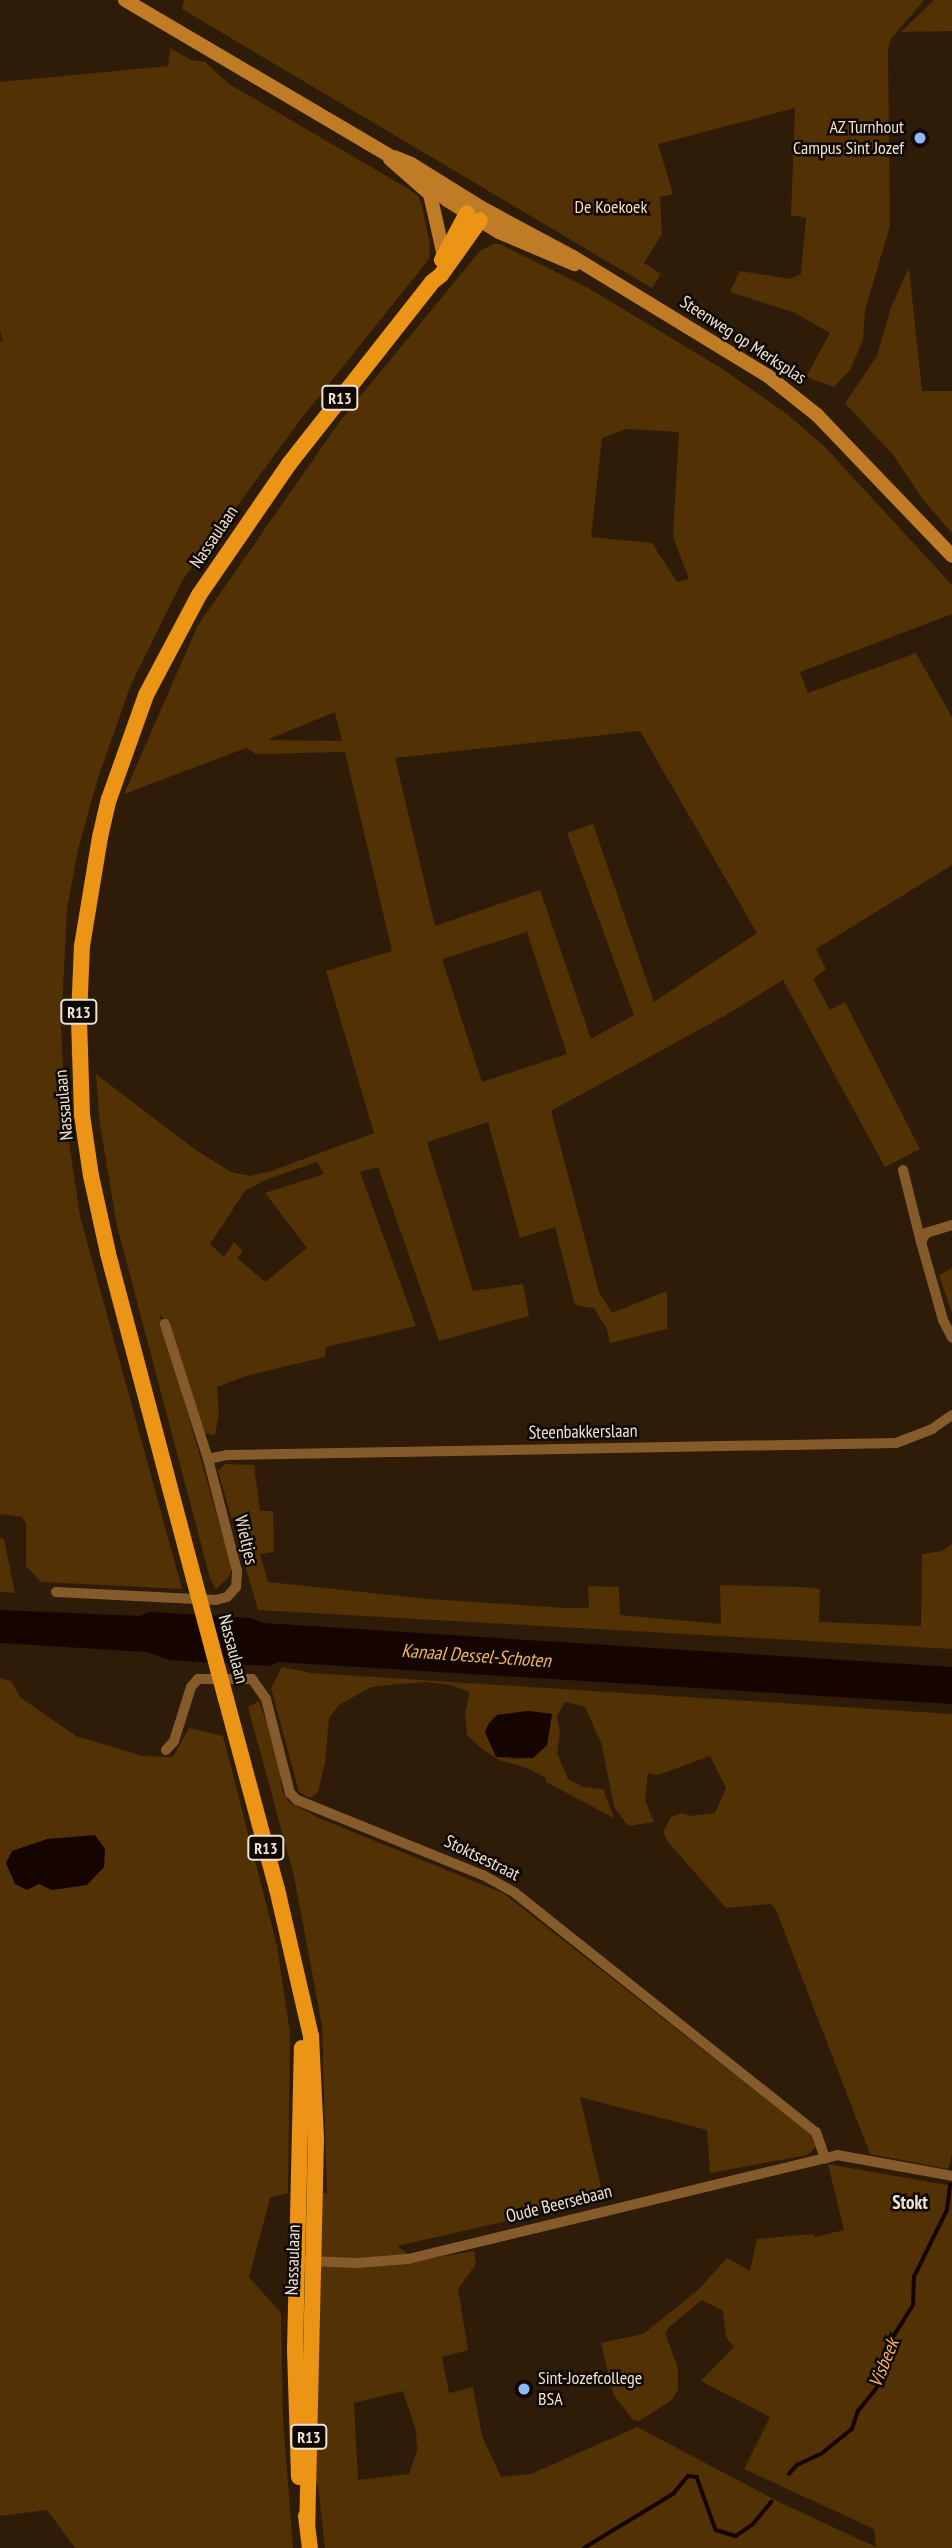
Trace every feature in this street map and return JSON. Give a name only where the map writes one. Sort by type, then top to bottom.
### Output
[{"type":"main road","name":"Nassaulaan","points":[[310,2548],[300,2487],[296,2419],[305,2261],[316,2138],[311,2036],[277,1889],[108,1253],[82,1115],[80,983],[93,871],[109,799],[146,695],[182,625],[232,544],[289,464],[432,282],[444,256],[476,213]]},
{"type":"main road","name":"Nassaulaan","points":[[432,282],[441,275],[467,240],[476,213]]},
{"type":"street","points":[[125,0],[394,157],[476,213]]},
{"type":"street","points":[[379,148],[430,194],[444,256]]},
{"type":"street","name":"Steenweg op Merksplas","points":[[476,213],[499,232],[565,263],[585,267]]},
{"type":"street","name":"Steenweg op Merksplas","points":[[476,213],[573,257],[585,267],[660,309],[789,391],[817,415],[952,556]]},
{"type":"street","points":[[467,240],[499,232]]},
{"type":"street","points":[[903,1170],[943,1320],[952,1338]]},
{"type":"street","points":[[921,1242],[926,1233],[952,1224]]},
{"type":"street","name":"Wieltjes","points":[[56,1592],[216,1600],[227,1597],[236,1587],[237,1571],[208,1458],[165,1331],[165,1324]]},
{"type":"street","name":"Steenbakkerslaan","points":[[208,1458],[227,1455],[896,1443],[932,1429],[952,1415]]},
{"type":"street","name":"Stoktsestraat","points":[[166,1750],[174,1741],[191,1687],[198,1679],[252,1679],[266,1699],[290,1793],[298,1800],[483,1875],[515,1893],[816,2132],[825,2158]]},
{"type":"street","name":"Oude Beersebaan","points":[[305,2261],[394,2262],[825,2158],[845,2156],[952,2176]]},
{"type":"green space","name":"De Koekoek","points":[[184,0],[924,0],[890,40],[890,226],[865,310],[863,340],[850,370],[834,387],[806,377],[830,333],[795,313],[730,292],[740,271],[790,279],[801,274],[806,218],[791,215],[795,108],[658,144],[673,194],[660,197],[662,234],[644,263],[661,274],[652,288],[182,9]]},
{"type":"green space","points":[[934,0],[952,0],[952,31],[901,32]]},
{"type":"green space","points":[[170,48],[191,60],[205,62],[229,84],[418,196],[430,245],[429,259],[301,419],[182,581],[130,687],[97,781],[78,850],[67,909],[61,1028],[65,1115],[80,1216],[182,1589],[41,1582],[26,1566],[26,1523],[22,1517],[0,1514],[0,342],[3,342],[0,331],[0,82],[168,66]]},
{"type":"green space","points":[[493,244],[500,244],[588,288],[721,368],[787,414],[824,446],[952,585],[952,614],[800,672],[808,693],[916,653],[952,717],[952,865],[816,949],[826,969],[813,979],[830,1010],[845,1002],[920,1149],[885,1167],[783,980],[726,1015],[551,1111],[599,1292],[612,1313],[667,1291],[667,1329],[610,1343],[607,1329],[594,1308],[575,1305],[555,1227],[520,1238],[488,1122],[427,1142],[473,1291],[523,1284],[529,1316],[439,1341],[378,1167],[360,1172],[416,1326],[326,1347],[325,1357],[246,1376],[217,1387],[219,1413],[215,1435],[203,1433],[171,1327],[159,1313],[232,1568],[229,1577],[216,1589],[210,1578],[117,1226],[100,1125],[96,1074],[193,1148],[231,1172],[250,1176],[271,1171],[374,1133],[326,971],[392,951],[345,752],[256,754],[246,748],[124,794],[198,625],[340,421],[480,251]],"holes":[[[626,429],[679,432],[673,537],[689,579],[677,582],[652,543],[591,537],[602,438]],[[335,712],[342,741],[269,740]],[[640,731],[757,933],[654,1002],[593,824],[567,833],[634,1015],[591,1039],[540,890],[435,926],[395,758]],[[527,932],[567,1054],[482,1082],[442,959]],[[317,1162],[324,1174],[265,1193],[307,1248],[265,1282],[237,1258],[243,1251],[234,1242],[224,1257],[210,1244],[245,1191],[265,1180]]]},
{"type":"green space","points":[[909,268],[922,391],[952,391],[952,533],[924,501],[894,456],[845,403],[877,356],[891,307]]},
{"type":"green space","points":[[952,1268],[952,1313],[939,1275]]},
{"type":"green space","points":[[225,1464],[254,1465],[260,1511],[273,1511],[274,1552],[260,1554],[268,1582],[428,1599],[566,1608],[589,1608],[588,1586],[619,1587],[620,1615],[721,1624],[720,1585],[802,1587],[820,1589],[819,1622],[921,1626],[922,1554],[942,1551],[952,1544],[952,1649],[258,1610],[218,1471]]},
{"type":"green space","points":[[0,1538],[4,1539],[15,1593],[0,1592]]},
{"type":"green space","points":[[282,1667],[312,1673],[952,1714],[952,2155],[948,2169],[870,2154],[776,1910],[771,1904],[726,1908],[668,1842],[663,1832],[671,1817],[682,1813],[690,1816],[715,1813],[726,1788],[710,1756],[658,1775],[648,1773],[645,1800],[654,1822],[628,1826],[614,1807],[602,1745],[585,1707],[565,1702],[557,1716],[560,1733],[557,1753],[568,1779],[583,1787],[603,1789],[614,1818],[546,1782],[546,1778],[527,1768],[499,1760],[481,1748],[467,1735],[465,1714],[470,1692],[450,1685],[425,1682],[399,1684],[371,1687],[339,1705],[329,1718],[325,1763],[318,1792],[310,1798],[299,1792],[271,1688]],"holes":[[[528,1711],[552,1714],[547,1745],[533,1758],[511,1759],[498,1715]]]},
{"type":"green space","points":[[0,1678],[11,1681],[21,1698],[76,1736],[142,1756],[173,1757],[189,1728],[223,1736],[277,1946],[290,2033],[288,2193],[270,2198],[249,2277],[281,2313],[283,2419],[293,2548],[75,2548],[47,2510],[0,2516]]},
{"type":"green space","points":[[259,1701],[279,1758],[282,1790],[289,1802],[321,1819],[503,1893],[799,2125],[813,2137],[817,2146],[807,2155],[710,2173],[707,2130],[580,2097],[604,2199],[397,2246],[417,2261],[474,2251],[476,2264],[458,2289],[468,2350],[442,2357],[449,2393],[473,2387],[482,2436],[501,2477],[531,2474],[637,2427],[783,2504],[876,2547],[874,2529],[744,2469],[770,2417],[701,2381],[734,2347],[726,2337],[723,2311],[702,2300],[669,2327],[665,2333],[678,2368],[678,2390],[672,2400],[639,2421],[633,2420],[613,2394],[601,2343],[643,2334],[698,2290],[727,2258],[750,2271],[757,2239],[813,2234],[815,2237],[844,2230],[828,2164],[952,2186],[952,2548],[325,2548],[318,2486],[312,2474],[319,2193],[327,2193],[322,2026],[294,1876],[248,1707]],"holes":[[[403,2391],[416,2430],[417,2451],[409,2474],[358,2480],[354,2403]]]},
{"type":"water","name":"Kanaal Dessel-Schoten","points":[[0,1610],[140,1616],[150,1612],[251,1618],[263,1623],[952,1667],[952,1704],[278,1662],[269,1666],[169,1660],[147,1652],[0,1643]]},
{"type":"water","points":[[528,1711],[552,1714],[547,1745],[533,1758],[496,1757],[485,1732],[489,1723],[497,1715]]},
{"type":"water","points":[[95,1835],[105,1849],[104,1867],[87,1885],[52,1890],[39,1884],[27,1890],[15,1884],[6,1863],[12,1851],[47,1839]]},
{"type":"waterway","name":"Visbeek","points":[[789,2474],[797,2465],[821,2454],[852,2429],[858,2411],[876,2389],[883,2373],[885,2350],[913,2305],[914,2277],[947,2210],[950,2185]]},
{"type":"waterway","name":"Visbeek","points":[[584,2548],[673,2494],[688,2476],[697,2477],[716,2530],[736,2536],[752,2525],[771,2502]]},
{"type":"place","name":"AZ Turnhout Campus Sint Jozef","points":[[920,138]]},
{"type":"place","name":"Sint-Jozefcollege BSA","points":[[524,2389]]},
{"type":"district","name":"Stokt","points":[[910,2203]]}]
